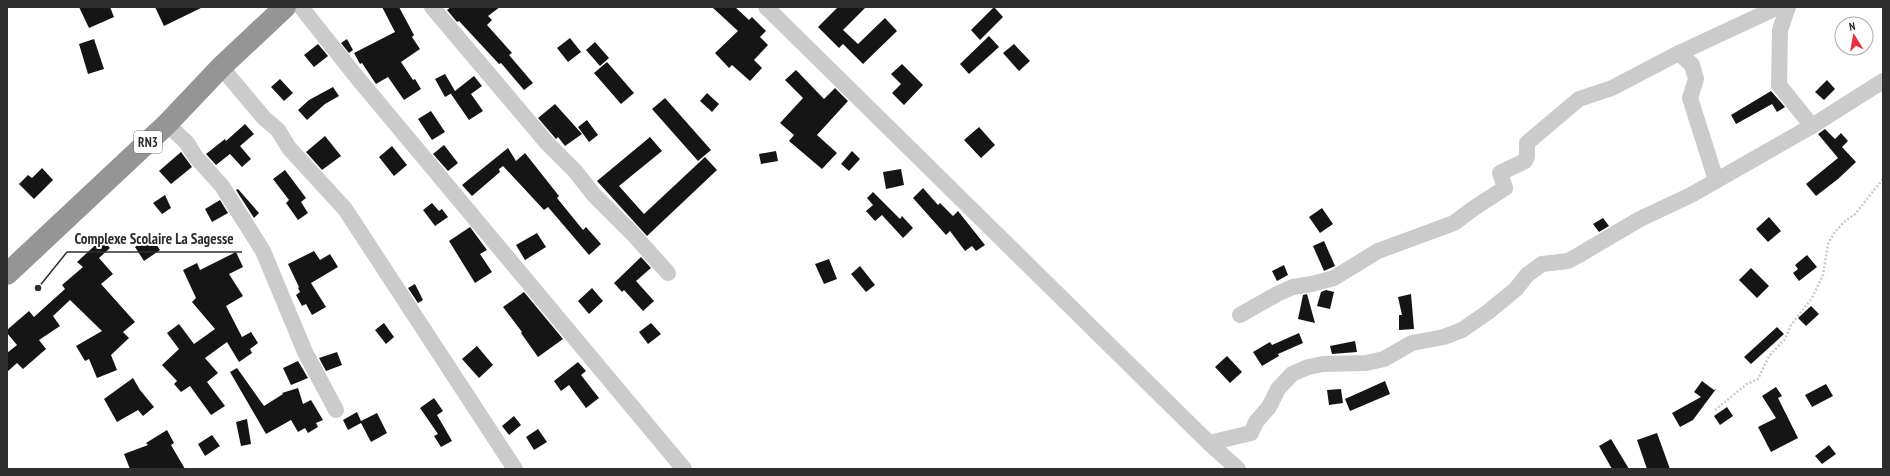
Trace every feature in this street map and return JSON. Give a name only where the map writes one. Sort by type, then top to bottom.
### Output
[{"type":"highway","name":"RN3","points":[[7,274],[167,124],[221,67],[285,7]]},
{"type":"street","points":[[301,7],[684,469]]},
{"type":"street","points":[[432,7],[547,143],[575,171],[594,195],[632,233],[668,274]]},
{"type":"street","points":[[766,7],[1209,443],[1238,469]]},
{"type":"street","points":[[1240,316],[1282,291],[1293,287],[1334,278],[1378,251],[1454,223],[1505,188],[1500,173],[1525,161],[1527,157],[1527,143],[1579,99],[1612,88],[1679,53],[1778,7]]},
{"type":"street","points":[[1788,7],[1780,30],[1779,85],[1812,126]]},
{"type":"street","points":[[1679,53],[1692,65],[1696,79],[1690,98],[1716,180]]},
{"type":"street","points":[[221,67],[264,118],[278,130],[289,148],[345,209],[515,469]]},
{"type":"street","points":[[1209,443],[1251,433],[1256,422],[1269,407],[1278,389],[1292,374],[1308,367],[1323,364],[1366,363],[1384,360],[1412,343],[1444,337],[1462,330],[1488,312],[1516,289],[1527,275],[1542,264],[1568,261],[1580,256],[1640,219],[1691,194],[1812,126],[1883,81]]},
{"type":"street","points":[[167,124],[186,143],[195,156],[222,186],[263,251],[305,352],[336,410]]},
{"type":"path","points":[[1715,410],[1747,384],[1758,379],[1769,356],[1785,339],[1791,325],[1812,298],[1823,275],[1828,244],[1834,233],[1842,224],[1855,214],[1883,179]]},
{"type":"building","points":[[79,7],[110,7],[114,17],[89,28]]},
{"type":"building","points":[[155,7],[203,7],[164,26]]},
{"type":"building","points":[[382,7],[399,7],[414,35],[412,37],[420,49],[401,62],[421,89],[404,100],[388,77],[376,84],[362,63],[360,64],[354,53],[395,32]]},
{"type":"building","points":[[451,7],[500,7],[488,16],[492,20],[487,25],[512,53],[509,55],[533,83],[524,90],[501,63],[499,64],[459,21],[457,22],[447,10]]},
{"type":"building","points":[[712,7],[735,7],[749,20],[752,17],[766,31],[760,37],[768,45],[754,60],[762,68],[750,81],[732,65],[729,68],[715,53],[738,31]]},
{"type":"building","points":[[838,7],[866,7],[843,30],[858,44],[885,18],[897,31],[863,64],[843,44],[839,48],[818,27]]},
{"type":"building","points":[[994,7],[1003,17],[980,40],[971,30]]},
{"type":"building","points":[[989,36],[999,47],[969,74],[960,64]]},
{"type":"building","points":[[570,38],[581,52],[568,62],[557,48]]},
{"type":"building","points":[[94,39],[104,69],[88,74],[79,44]]},
{"type":"building","points":[[347,39],[353,50],[349,53],[341,43]]},
{"type":"building","points":[[595,42],[609,58],[600,66],[586,50]]},
{"type":"building","points":[[318,44],[328,56],[314,67],[304,55]]},
{"type":"building","points":[[1014,44],[1030,61],[1019,71],[1003,53]]},
{"type":"building","points":[[607,62],[634,93],[621,104],[594,73]]},
{"type":"building","points":[[902,64],[923,85],[904,105],[892,93],[901,84],[891,74]]},
{"type":"building","points":[[796,70],[824,99],[835,88],[848,101],[817,135],[837,153],[822,169],[789,141],[794,135],[780,123],[803,98],[785,80]]},
{"type":"building","points":[[445,74],[455,91],[474,76],[482,86],[471,94],[483,111],[469,120],[451,94],[452,93],[445,97],[435,79]]},
{"type":"building","points":[[280,79],[293,93],[284,101],[271,87]]},
{"type":"building","points":[[1827,80],[1835,89],[1824,100],[1815,92]]},
{"type":"building","points":[[333,87],[339,96],[325,104],[307,120],[298,110],[309,100]]},
{"type":"building","points":[[1771,91],[1785,107],[1777,112],[1772,104],[1736,124],[1731,115]]},
{"type":"building","points":[[707,93],[719,104],[712,112],[700,101]]},
{"type":"building","points":[[665,98],[711,150],[698,161],[652,109]]},
{"type":"building","points":[[555,104],[582,134],[565,146],[558,137],[556,139],[538,118]]},
{"type":"building","points":[[431,111],[445,132],[432,140],[418,119]]},
{"type":"building","points":[[587,120],[598,135],[589,142],[578,127]]},
{"type":"building","points":[[245,124],[254,134],[240,146],[251,159],[242,167],[230,154],[216,165],[206,154],[225,139],[226,141]]},
{"type":"building","points":[[979,127],[995,145],[981,158],[964,140]]},
{"type":"building","points":[[1825,129],[1835,139],[1841,133],[1848,141],[1842,147],[1856,162],[1838,179],[1816,196],[1806,184],[1838,158],[1818,134]]},
{"type":"building","points":[[325,136],[341,156],[322,170],[306,152]]},
{"type":"building","points":[[650,137],[662,151],[619,186],[644,214],[705,157],[717,170],[647,236],[597,181]]},
{"type":"building","points":[[444,145],[458,163],[448,171],[433,154]]},
{"type":"building","points":[[392,146],[407,165],[394,176],[379,157]]},
{"type":"building","points":[[508,148],[516,161],[525,153],[559,196],[557,198],[583,230],[586,227],[601,244],[589,255],[548,207],[544,210],[503,166],[499,169],[500,172],[472,196],[462,185]]},
{"type":"building","points":[[776,151],[778,161],[761,164],[759,154]]},
{"type":"building","points":[[852,151],[860,159],[849,171],[841,164]]},
{"type":"building","points":[[181,152],[192,167],[171,184],[159,171]]},
{"type":"building","points":[[42,168],[53,180],[34,199],[19,184],[28,175],[32,178]]},
{"type":"building","points":[[901,169],[904,185],[886,189],[883,172]]},
{"type":"building","points":[[285,170],[306,198],[301,202],[308,213],[298,220],[286,203],[289,200],[273,179]]},
{"type":"building","points":[[923,188],[938,205],[940,203],[953,216],[958,211],[985,245],[976,251],[972,246],[965,251],[950,231],[946,235],[913,198]]},
{"type":"building","points":[[238,189],[259,213],[254,218],[236,190]]},
{"type":"building","points":[[873,192],[900,219],[902,216],[913,228],[903,238],[882,215],[875,221],[866,211],[873,205],[867,198]]},
{"type":"building","points":[[165,195],[171,208],[162,214],[153,203]]},
{"type":"building","points":[[220,200],[228,213],[212,222],[205,209]]},
{"type":"building","points":[[432,203],[439,211],[442,209],[448,217],[435,226],[423,210]]},
{"type":"building","points":[[1322,208],[1333,224],[1320,233],[1309,217]]},
{"type":"building","points":[[1769,217],[1781,231],[1768,242],[1756,229]]},
{"type":"building","points":[[1603,218],[1609,226],[1599,232],[1593,224]]},
{"type":"building","points":[[470,227],[487,250],[480,254],[492,272],[475,283],[449,241]]},
{"type":"building","points":[[537,233],[546,247],[525,260],[516,245]]},
{"type":"building","points":[[151,236],[160,250],[144,261],[135,247]]},
{"type":"building","points":[[102,239],[110,248],[99,258],[113,274],[101,284],[135,322],[123,332],[129,338],[111,355],[117,370],[97,378],[89,359],[85,361],[76,346],[102,331],[70,300],[53,316],[60,326],[39,340],[46,349],[23,369],[17,363],[7,372],[7,353],[17,345],[7,333],[7,330],[29,311],[34,317],[65,289],[62,285],[83,267],[77,262]]},
{"type":"building","points":[[1324,241],[1335,266],[1324,271],[1313,246]]},
{"type":"building","points":[[314,251],[320,260],[330,254],[338,267],[311,283],[326,307],[312,315],[306,304],[302,306],[296,295],[300,292],[299,287],[288,264]]},
{"type":"building","points":[[236,252],[243,267],[229,274],[243,296],[226,306],[242,337],[251,332],[258,343],[250,349],[252,353],[239,362],[227,342],[205,358],[218,373],[207,382],[225,406],[211,415],[190,386],[181,392],[174,384],[177,381],[162,365],[179,349],[167,333],[179,324],[194,344],[215,329],[192,302],[196,298],[183,270],[197,263],[200,270]]},
{"type":"building","points":[[1807,255],[1817,267],[1799,281],[1793,273],[1798,269],[1795,265]]},
{"type":"building","points":[[641,257],[651,268],[636,281],[654,301],[643,311],[624,290],[622,292],[614,283]]},
{"type":"building","points":[[829,259],[837,279],[824,284],[815,264]]},
{"type":"building","points":[[1284,265],[1288,275],[1277,281],[1272,271]]},
{"type":"building","points":[[860,266],[875,285],[866,292],[851,274]]},
{"type":"building","points":[[1751,268],[1769,286],[1757,298],[1739,280]]},
{"type":"building","points":[[415,284],[423,300],[418,303],[408,288]]},
{"type":"building","points":[[592,288],[603,301],[589,314],[578,301]]},
{"type":"building","points":[[1326,290],[1334,292],[1330,309],[1317,306],[1321,292]]},
{"type":"building","points":[[524,292],[563,339],[538,357],[521,333],[522,332],[503,307]]},
{"type":"building","points":[[1307,294],[1315,323],[1298,319],[1303,295]]},
{"type":"building","points":[[1411,294],[1414,329],[1399,330],[1399,315],[1402,315],[1398,297]]},
{"type":"building","points":[[1811,306],[1819,314],[1806,326],[1798,318]]},
{"type":"building","points":[[384,323],[394,337],[386,344],[375,330]]},
{"type":"building","points":[[651,323],[661,334],[648,344],[639,332]]},
{"type":"building","points":[[1777,327],[1784,334],[1751,364],[1744,357]]},
{"type":"building","points":[[1299,333],[1303,343],[1278,354],[1279,356],[1262,366],[1253,352],[1270,342],[1272,345]]},
{"type":"building","points":[[1355,341],[1357,352],[1332,354],[1330,346]]},
{"type":"building","points":[[477,346],[493,365],[479,378],[462,359]]},
{"type":"building","points":[[337,352],[342,365],[326,371],[319,358]]},
{"type":"building","points":[[1227,356],[1242,372],[1230,383],[1215,367]]},
{"type":"building","points":[[298,361],[308,378],[291,385],[283,368]]},
{"type":"building","points":[[578,362],[586,371],[581,375],[599,398],[586,408],[569,385],[561,391],[554,381]]},
{"type":"building","points":[[237,368],[264,406],[283,394],[282,393],[298,388],[303,404],[311,400],[323,420],[316,423],[318,427],[308,433],[305,428],[298,432],[291,420],[266,434],[230,372]]},
{"type":"building","points":[[133,378],[140,390],[154,407],[143,416],[138,410],[117,422],[104,399]]},
{"type":"building","points":[[1385,381],[1390,394],[1350,411],[1345,399]]},
{"type":"building","points":[[1702,381],[1714,390],[1716,389],[1693,420],[1680,427],[1672,413],[1701,397],[1694,392]]},
{"type":"building","points":[[1826,384],[1833,396],[1812,407],[1805,395]]},
{"type":"building","points":[[1776,387],[1782,396],[1778,398],[1798,438],[1771,452],[1758,427],[1776,418],[1762,396]]},
{"type":"building","points":[[1341,389],[1343,403],[1329,405],[1327,390]]},
{"type":"building","points":[[434,398],[443,411],[437,415],[452,441],[441,447],[434,436],[438,434],[420,408]]},
{"type":"building","points":[[1727,407],[1733,416],[1720,425],[1714,416]]},
{"type":"building","points":[[357,412],[361,421],[377,413],[387,433],[371,442],[361,423],[348,430],[343,420]]},
{"type":"building","points":[[514,416],[521,425],[509,435],[502,426]]},
{"type":"building","points":[[247,419],[251,444],[241,446],[236,422]]},
{"type":"building","points":[[538,429],[547,442],[534,450],[526,437]]},
{"type":"building","points":[[167,430],[174,443],[171,445],[185,469],[130,469],[124,454],[148,445],[146,443]]},
{"type":"building","points":[[1657,433],[1670,469],[1647,469],[1637,440]]},
{"type":"building","points":[[212,435],[220,446],[205,456],[198,444]]},
{"type":"building","points":[[1611,439],[1629,469],[1612,469],[1599,446]]},
{"type":"building","points":[[1829,445],[1836,454],[1822,464],[1815,456]]},
{"type":"place","name":"Complexe Scolaire La Sagesse","points":[[38,288]]}]
